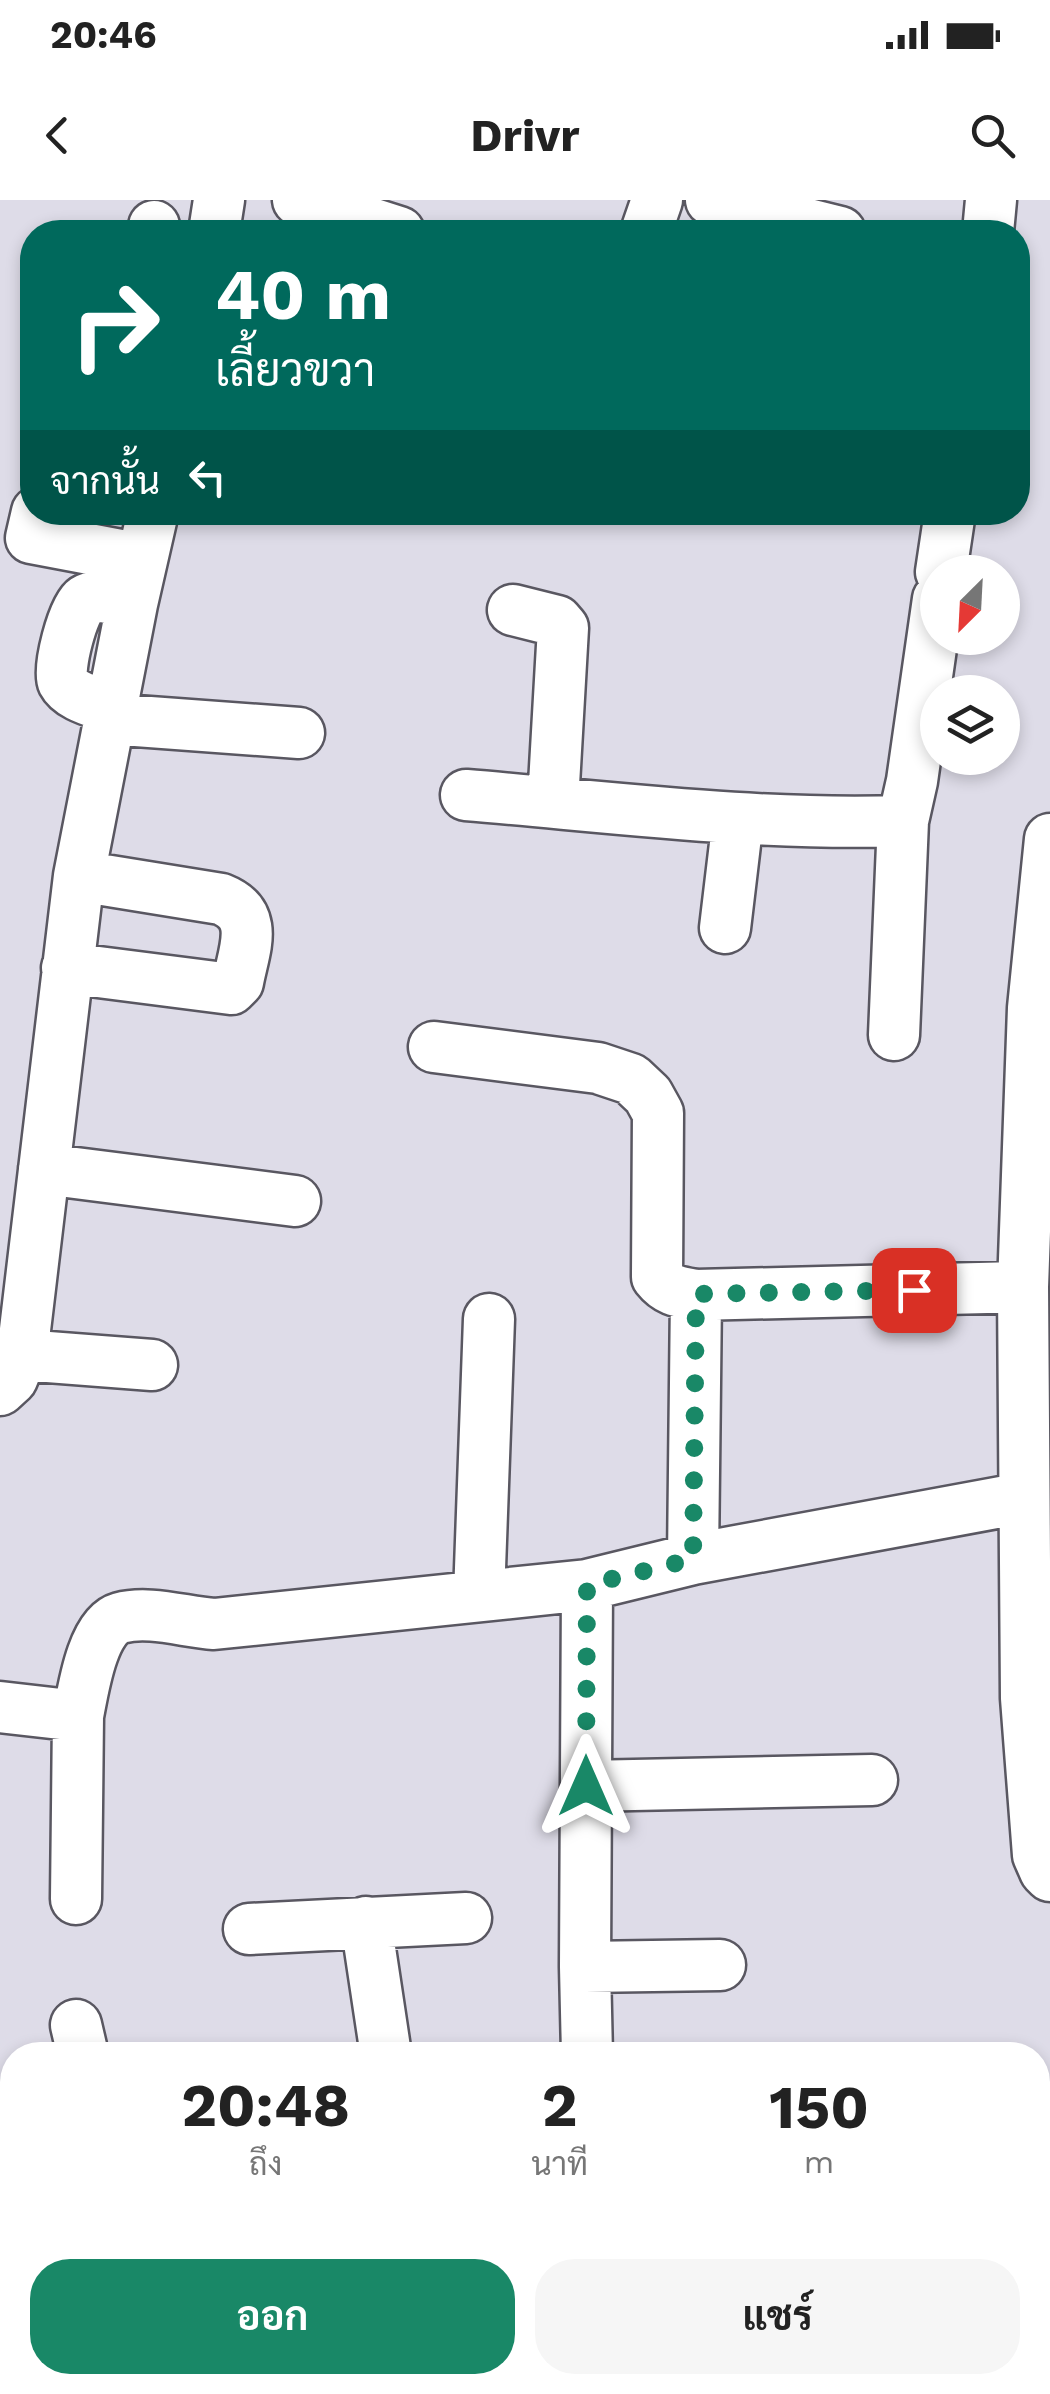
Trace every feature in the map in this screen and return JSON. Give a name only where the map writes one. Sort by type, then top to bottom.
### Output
[{"type":"street","points":[[298,200],[361,220]]},
{"type":"street","points":[[711,200],[792,220]]},
{"type":"street","points":[[34,525],[142,558],[79,876],[44,1168],[11,1373],[152,1365]]},
{"type":"street","points":[[944,555],[948,525]]},
{"type":"street","points":[[513,610],[557,620],[563,628],[554,802]]},
{"type":"street","points":[[894,1035],[903,822],[930,655]]},
{"type":"street","points":[[110,713],[299,733]]},
{"type":"street","points":[[466,795],[738,818],[903,822]]},
{"type":"street","points":[[725,928],[738,818]]},
{"type":"street","points":[[1050,839],[1033,1008],[1023,1287],[1032,1495],[1028,1733],[1038,1855],[1050,1876]]},
{"type":"street","points":[[67,968],[231,989],[238,982],[248,928],[243,913],[221,899],[79,876]]},
{"type":"street","points":[[434,1047],[598,1068],[630,1080],[648,1095],[658,1113],[658,1277],[664,1287],[696,1294],[1023,1287]]},
{"type":"street","points":[[44,1168],[295,1200]]},
{"type":"street","points":[[693,1559],[696,1294]]},
{"type":"street","points":[[478,1596],[489,1319]]},
{"type":"street","points":[[76,1899],[78,1716],[100,1635],[119,1618],[214,1624],[587,1585],[693,1559],[1032,1495]]},
{"type":"street","points":[[587,1585],[587,2042]]},
{"type":"street","points":[[0,1706],[78,1716]]},
{"type":"street","points":[[586,1786],[872,1780]]},
{"type":"street","points":[[249,1929],[466,1918]]},
{"type":"street","points":[[366,1922],[384,2042]]},
{"type":"street","points":[[585,1967],[720,1964]]},
{"type":"route","points":[[586,1786],[587,1585],[693,1559],[696,1294],[914,1290]]}]
